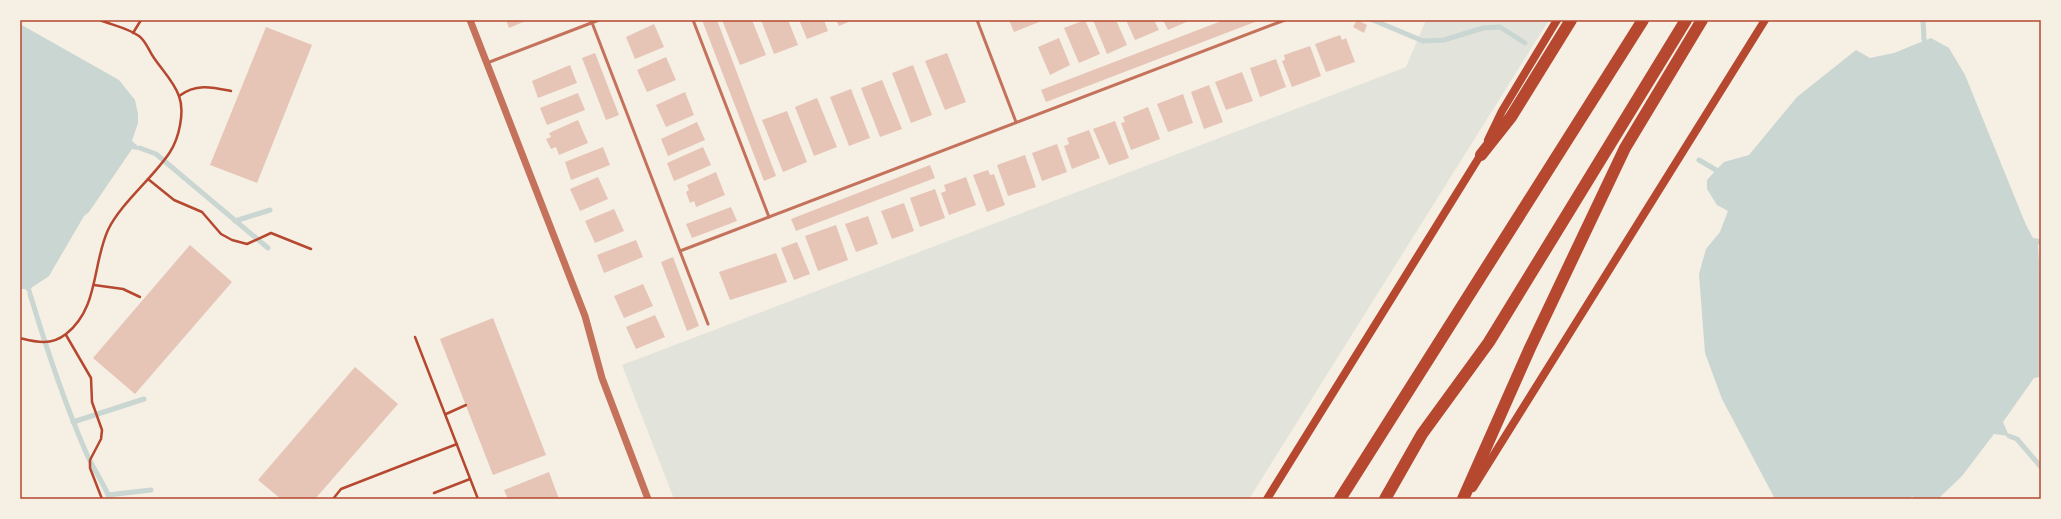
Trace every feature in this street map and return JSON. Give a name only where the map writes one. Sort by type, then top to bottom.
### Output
[{"type":"highway","points":[[1482,155],[1511,117],[1571,20]]},
{"type":"highway","points":[[1340,499],[1643,20]]},
{"type":"highway","points":[[1385,499],[1422,434],[1489,342],[1686,20]]},
{"type":"highway","points":[[1465,499],[1530,348],[1625,148],[1702,20]]},
{"type":"main road","points":[[1267,499],[1482,155],[1502,111],[1557,20]]},
{"type":"main road","points":[[1465,499],[1765,20]]},
{"type":"street","points":[[470,20],[585,316],[602,378],[648,499]]},
{"type":"lane","points":[[486,63],[592,21],[599,20]]},
{"type":"lane","points":[[693,20],[769,217]]},
{"type":"lane","points":[[977,20],[1016,122]]},
{"type":"lane","points":[[680,251],[1285,20]]},
{"type":"lane","points":[[592,21],[708,324]]},
{"type":"path","points":[[20,338],[40,343],[53,341],[66,335],[78,322],[87,309],[94,285],[101,248],[109,228],[148,180],[174,143],[180,119],[179,96],[148,47],[139,36],[100,20]]},
{"type":"path","points":[[133,33],[141,20]]},
{"type":"path","points":[[179,96],[188,89],[202,87],[231,92]]},
{"type":"path","points":[[148,180],[174,200],[202,212],[214,228],[232,240],[247,244],[265,234],[275,234],[311,249]]},
{"type":"path","points":[[94,285],[123,289],[140,297]]},
{"type":"path","points":[[66,335],[91,378],[92,402],[102,430],[102,438],[90,460],[90,468],[102,499]]},
{"type":"path","points":[[415,337],[478,499]]},
{"type":"path","points":[[446,414],[466,405]]},
{"type":"path","points":[[333,499],[341,489],[457,444]]},
{"type":"path","points":[[434,494],[470,479]]},
{"type":"shaded area","points":[[1426,20],[1549,20],[1249,499],[674,499],[622,365],[1406,67]]},
{"type":"shaded area","points":[[20,24],[119,80],[135,100],[138,123],[132,141],[140,148],[138,150],[132,149],[89,212],[84,216],[49,276],[31,288],[32,293],[30,294],[25,289],[20,289]]},
{"type":"shaded area","points":[[1931,38],[1949,48],[1965,75],[2026,225],[2033,238],[2041,239],[2041,244],[2038,245],[2041,293],[2041,377],[2034,378],[2003,422],[2009,436],[1994,434],[1962,476],[1938,499],[1915,499],[1912,496],[1910,499],[1775,499],[1722,399],[1705,353],[1699,274],[1706,249],[1720,232],[1728,211],[1717,205],[1707,189],[1707,180],[1724,162],[1749,155],[1797,97],[1856,50],[1870,58],[1894,53]]},
{"type":"building","points":[[506,20],[528,20],[509,28]]},
{"type":"building","points":[[702,20],[717,20],[776,176],[764,181]]},
{"type":"building","points":[[722,20],[752,20],[766,55],[740,65]]},
{"type":"building","points":[[761,20],[788,20],[798,45],[774,54]]},
{"type":"building","points":[[799,20],[824,20],[828,31],[807,39]]},
{"type":"building","points":[[836,20],[853,20],[839,26]]},
{"type":"building","points":[[1009,20],[1044,20],[1014,32]]},
{"type":"building","points":[[1085,20],[1100,54],[1079,63],[1064,28]]},
{"type":"building","points":[[1093,20],[1116,20],[1127,45],[1107,54]]},
{"type":"building","points":[[1126,20],[1154,20],[1159,30],[1135,40]]},
{"type":"building","points":[[1163,20],[1191,20],[1168,30]]},
{"type":"building","points":[[1224,20],[1260,20],[1046,102],[1041,90]]},
{"type":"building","points":[[1357,20],[1367,25],[1364,33],[1353,27]]},
{"type":"building","points":[[654,24],[664,47],[635,59],[626,37]]},
{"type":"building","points":[[266,27],[312,45],[257,183],[210,165]]},
{"type":"building","points":[[1340,35],[1342,40],[1346,38],[1355,62],[1326,72],[1315,44]]},
{"type":"building","points":[[1059,38],[1070,65],[1050,75],[1038,47]]},
{"type":"building","points":[[1310,46],[1321,76],[1292,87],[1282,61],[1285,60],[1284,55]]},
{"type":"building","points":[[595,53],[619,115],[606,120],[582,58]]},
{"type":"building","points":[[947,53],[966,102],[945,110],[925,61]]},
{"type":"building","points":[[666,57],[676,80],[647,92],[637,70]]},
{"type":"building","points":[[1276,59],[1286,87],[1260,97],[1250,68]]},
{"type":"building","points":[[570,65],[577,83],[538,98],[532,81]]},
{"type":"building","points":[[913,65],[932,115],[911,123],[892,73]]},
{"type":"building","points":[[1242,72],[1253,101],[1226,110],[1215,82]]},
{"type":"building","points":[[882,80],[902,129],[880,137],[861,88]]},
{"type":"building","points":[[1209,85],[1223,122],[1204,129],[1191,92]]},
{"type":"building","points":[[851,89],[870,138],[849,146],[830,97]]},
{"type":"building","points":[[685,92],[694,115],[666,127],[656,105]]},
{"type":"building","points":[[578,93],[585,110],[547,125],[540,108]]},
{"type":"building","points":[[1183,94],[1193,123],[1168,132],[1157,104]]},
{"type":"building","points":[[817,98],[837,147],[814,156],[795,107]]},
{"type":"building","points":[[1148,107],[1160,139],[1131,150],[1121,123],[1125,122],[1123,117]]},
{"type":"building","points":[[787,111],[807,162],[783,172],[762,120]]},
{"type":"building","points":[[578,120],[588,143],[559,155],[556,147],[551,149],[546,139],[551,137],[549,133]]},
{"type":"building","points":[[1115,121],[1129,158],[1109,165],[1093,129]]},
{"type":"building","points":[[697,122],[705,140],[668,156],[661,139]]},
{"type":"building","points":[[1089,130],[1100,158],[1072,169],[1064,146],[1069,144],[1067,138]]},
{"type":"building","points":[[1057,144],[1067,172],[1042,181],[1032,153]]},
{"type":"building","points":[[603,147],[610,165],[571,180],[565,162]]},
{"type":"building","points":[[703,147],[711,165],[674,181],[667,163]]},
{"type":"building","points":[[1025,155],[1036,187],[1008,196],[997,165]]},
{"type":"building","points":[[930,165],[935,178],[796,231],[791,219]]},
{"type":"building","points":[[988,170],[990,175],[994,174],[1005,205],[987,212],[973,175]]},
{"type":"building","points":[[716,172],[725,195],[696,207],[694,201],[690,203],[686,192],[689,190],[687,185]]},
{"type":"building","points":[[598,177],[608,199],[580,211],[570,189]]},
{"type":"building","points":[[966,177],[976,205],[949,215],[941,193],[946,191],[944,185]]},
{"type":"building","points":[[935,189],[945,218],[920,227],[910,198]]},
{"type":"building","points":[[904,203],[914,231],[892,239],[881,211]]},
{"type":"building","points":[[731,207],[737,221],[692,238],[686,224]]},
{"type":"building","points":[[614,209],[624,231],[595,243],[585,221]]},
{"type":"building","points":[[868,216],[878,244],[856,252],[845,224]]},
{"type":"building","points":[[836,225],[848,260],[818,271],[805,236]]},
{"type":"building","points":[[636,240],[643,257],[604,273],[597,255]]},
{"type":"building","points":[[797,242],[810,274],[794,280],[781,248]]},
{"type":"building","points":[[190,245],[232,282],[135,394],[93,358]]},
{"type":"building","points":[[776,253],[787,282],[730,300],[719,272]]},
{"type":"building","points":[[673,257],[699,326],[687,331],[661,262]]},
{"type":"building","points":[[643,284],[653,306],[624,318],[614,296]]},
{"type":"building","points":[[655,315],[665,337],[636,349],[626,327]]},
{"type":"building","points":[[493,318],[546,455],[493,475],[440,339]]},
{"type":"building","points":[[355,367],[398,404],[315,499],[281,499],[258,480]]},
{"type":"building","points":[[549,472],[559,499],[508,499],[504,490]]},
{"type":"waterway","points":[[1373,20],[1423,41],[1444,40],[1483,28],[1500,27],[1525,43]]},
{"type":"waterway","points":[[1923,20],[1924,40]]},
{"type":"waterway","points":[[140,148],[156,154],[268,248]]},
{"type":"waterway","points":[[1699,160],[1716,170]]},
{"type":"waterway","points":[[235,221],[270,210]]},
{"type":"waterway","points":[[30,294],[69,412],[88,456],[110,499]]},
{"type":"waterway","points":[[73,422],[144,399]]},
{"type":"waterway","points":[[2009,436],[2017,439],[2041,467]]},
{"type":"waterway","points":[[108,495],[151,490]]}]
